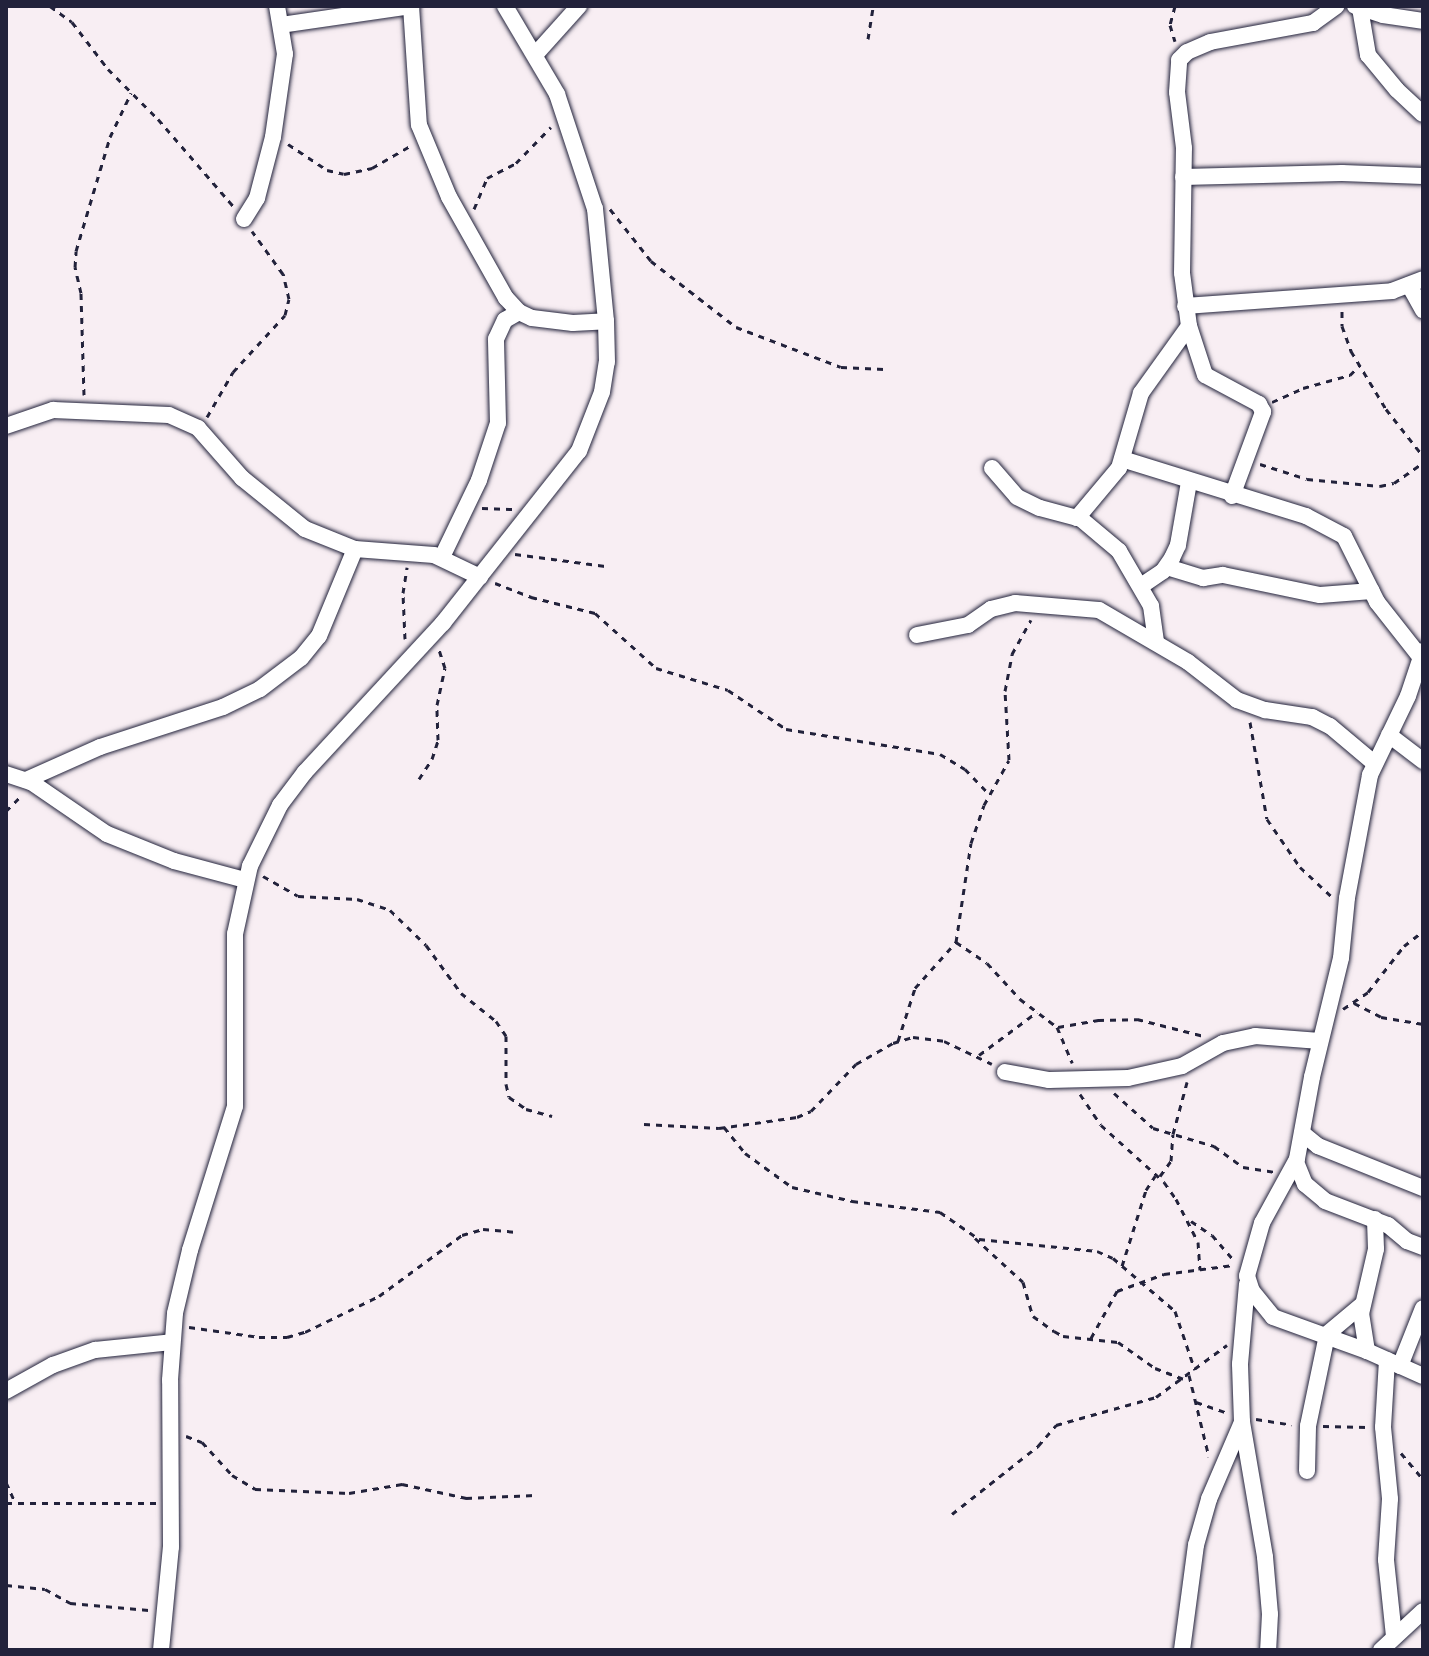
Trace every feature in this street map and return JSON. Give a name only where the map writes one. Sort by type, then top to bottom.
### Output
[{"type":"street","points":[[244,219],[266,171],[273,137],[285,54],[277,6]]},
{"type":"street","points":[[281,25],[412,6],[419,125],[465,225],[506,298],[519,312],[550,321],[606,321]]},
{"type":"street","points":[[161,1650],[171,1547],[172,1334],[190,1250],[235,1106],[235,934],[248,873],[280,805],[305,772],[433,635],[579,451],[592,425],[607,362],[603,257],[591,195],[565,113],[505,6]]},
{"type":"street","points":[[535,55],[579,6]]},
{"type":"street","points":[[1232,496],[1262,407],[1205,375],[1189,326],[1185,306],[1177,71],[1183,56],[1210,42],[1302,26],[1336,6]]},
{"type":"street","points":[[1423,21],[1357,7],[1368,55],[1397,90],[1423,114]]},
{"type":"street","points":[[1183,177],[1342,173],[1423,176]]},
{"type":"street","points":[[1185,306],[1392,291],[1416,282],[1423,310]]},
{"type":"street","points":[[442,557],[479,480],[498,423],[496,339],[505,320],[519,312]]},
{"type":"street","points":[[1077,518],[1107,485],[1122,459],[1141,393],[1189,326]]},
{"type":"street","points":[[6,426],[53,410],[169,415],[198,428],[270,503],[305,529],[355,549],[442,557],[480,577]]},
{"type":"street","points":[[1122,459],[1232,496],[1306,516],[1344,536],[1372,591],[1401,637],[1422,654],[1408,696],[1374,763],[1361,810],[1341,958],[1320,1041],[1302,1133],[1293,1168],[1262,1223],[1249,1263],[1243,1333],[1242,1419],[1265,1557],[1270,1614],[1268,1650]]},
{"type":"street","points":[[992,468],[1010,492],[1027,504],[1077,518],[1096,528],[1119,551],[1151,606],[1156,643]]},
{"type":"street","points":[[1141,586],[1167,567],[1178,545],[1189,482]]},
{"type":"street","points":[[29,781],[100,747],[189,719],[260,689],[301,658],[319,636],[355,549]]},
{"type":"street","points":[[1167,567],[1203,578],[1223,575],[1320,595],[1372,591]]},
{"type":"street","points":[[917,635],[968,625],[1005,604],[1040,603],[1099,610],[1156,643],[1248,705],[1321,721],[1374,763]]},
{"type":"street","points":[[1389,735],[1423,761]]},
{"type":"street","points":[[6,774],[29,781],[107,834],[174,861],[248,873]]},
{"type":"street","points":[[1005,1072],[1075,1080],[1149,1074],[1190,1062],[1223,1043],[1265,1036],[1320,1041]]},
{"type":"street","points":[[1302,1133],[1318,1146],[1423,1188]]},
{"type":"street","points":[[1293,1168],[1305,1184],[1325,1201],[1375,1219],[1394,1229],[1407,1241],[1423,1247]]},
{"type":"street","points":[[1367,1351],[1362,1326],[1363,1304],[1376,1249],[1375,1219]]},
{"type":"street","points":[[1247,1284],[1273,1317],[1367,1351],[1423,1376]]},
{"type":"street","points":[[1307,1471],[1308,1426],[1326,1335],[1363,1304]]},
{"type":"street","points":[[1394,1636],[1387,1568],[1390,1499],[1384,1434],[1393,1363],[1423,1308]]},
{"type":"street","points":[[6,1391],[53,1365],[95,1350],[172,1334]]},
{"type":"street","points":[[1182,1650],[1190,1575],[1215,1484],[1242,1419]]},
{"type":"street","points":[[1381,1650],[1423,1611]]},
{"type":"path","points":[[50,6],[72,22],[108,69],[244,219],[283,274],[287,307],[278,326],[233,372],[198,428]]},
{"type":"path","points":[[868,39],[873,6]]},
{"type":"path","points":[[1175,6],[1170,25],[1183,56]]},
{"type":"path","points":[[84,411],[81,293],[75,267],[76,251],[110,137],[131,92]]},
{"type":"path","points":[[465,225],[487,178],[516,163],[565,113]]},
{"type":"path","points":[[273,137],[327,170],[344,174],[372,168],[423,137]]},
{"type":"path","points":[[591,195],[621,220],[651,261],[736,327],[841,367],[884,369]]},
{"type":"path","points":[[1343,295],[1345,337],[1359,366],[1423,456]]},
{"type":"path","points":[[1262,407],[1303,388],[1350,375],[1359,366]]},
{"type":"path","points":[[1246,458],[1307,479],[1370,486],[1394,483],[1423,463]]},
{"type":"path","points":[[466,506],[518,508],[537,504]]},
{"type":"path","points":[[500,552],[605,566]]},
{"type":"path","points":[[407,663],[403,593],[408,556]]},
{"type":"path","points":[[480,577],[531,597],[595,613],[656,668],[728,690],[786,729],[940,754],[965,769],[989,794]]},
{"type":"path","points":[[898,1041],[915,988],[956,942],[971,843],[989,794],[1009,760],[1004,713],[1012,654],[1040,603]]},
{"type":"path","points":[[419,779],[432,759],[438,740],[437,705],[444,680],[442,655],[433,635]]},
{"type":"path","points":[[1248,705],[1267,819],[1300,867],[1346,909]]},
{"type":"path","points":[[6,811],[29,781]]},
{"type":"path","points":[[248,873],[298,896],[357,899],[390,910],[426,945],[461,993],[496,1021],[506,1036],[509,1097],[526,1109],[552,1116]]},
{"type":"path","points":[[1328,1014],[1354,1003],[1381,977],[1404,946],[1423,931]]},
{"type":"path","points":[[956,942],[987,963],[1037,1012],[1057,1027],[1070,1052],[1075,1080],[1090,1112],[1157,1176],[1188,1220],[1198,1242],[1200,1270]]},
{"type":"path","points":[[1354,1003],[1381,1017],[1423,1024]]},
{"type":"path","points":[[979,1055],[1037,1012]]},
{"type":"path","points":[[1057,1027],[1098,1020],[1137,1019],[1223,1043]]},
{"type":"path","points":[[644,1124],[724,1127],[797,1117],[811,1111],[856,1064],[898,1041],[913,1037],[933,1039],[979,1055],[1005,1072]]},
{"type":"path","points":[[1122,1266],[1146,1190],[1171,1161],[1173,1134],[1190,1062]]},
{"type":"path","points":[[1098,1079],[1140,1118],[1173,1134],[1214,1146],[1243,1167],[1293,1168]]},
{"type":"path","points":[[724,1127],[745,1153],[792,1187],[852,1201],[940,1212],[1023,1282],[1033,1316],[1039,1321],[1063,1336],[1118,1342],[1155,1368],[1183,1379]]},
{"type":"path","points":[[1091,1338],[1112,1295],[1139,1282],[1237,1264],[1212,1235],[1188,1220]]},
{"type":"path","points":[[172,1334],[287,1337],[326,1324],[379,1296],[462,1235],[483,1229],[517,1232]]},
{"type":"path","points":[[972,1236],[1058,1250],[1097,1251],[1122,1266],[1175,1311],[1195,1370]]},
{"type":"path","points":[[952,1514],[1038,1446],[1056,1425],[1141,1403],[1189,1375],[1243,1333]]},
{"type":"path","points":[[1189,1375],[1215,1484]]},
{"type":"path","points":[[1196,1402],[1242,1419],[1384,1434],[1423,1479]]},
{"type":"path","points":[[170,1433],[202,1442],[232,1475],[255,1489],[349,1493],[402,1484],[466,1498],[535,1495]]},
{"type":"path","points":[[6,1482],[16,1504]]},
{"type":"path","points":[[6,1503],[170,1503]]},
{"type":"path","points":[[6,1585],[45,1589],[70,1603],[165,1611]]}]
